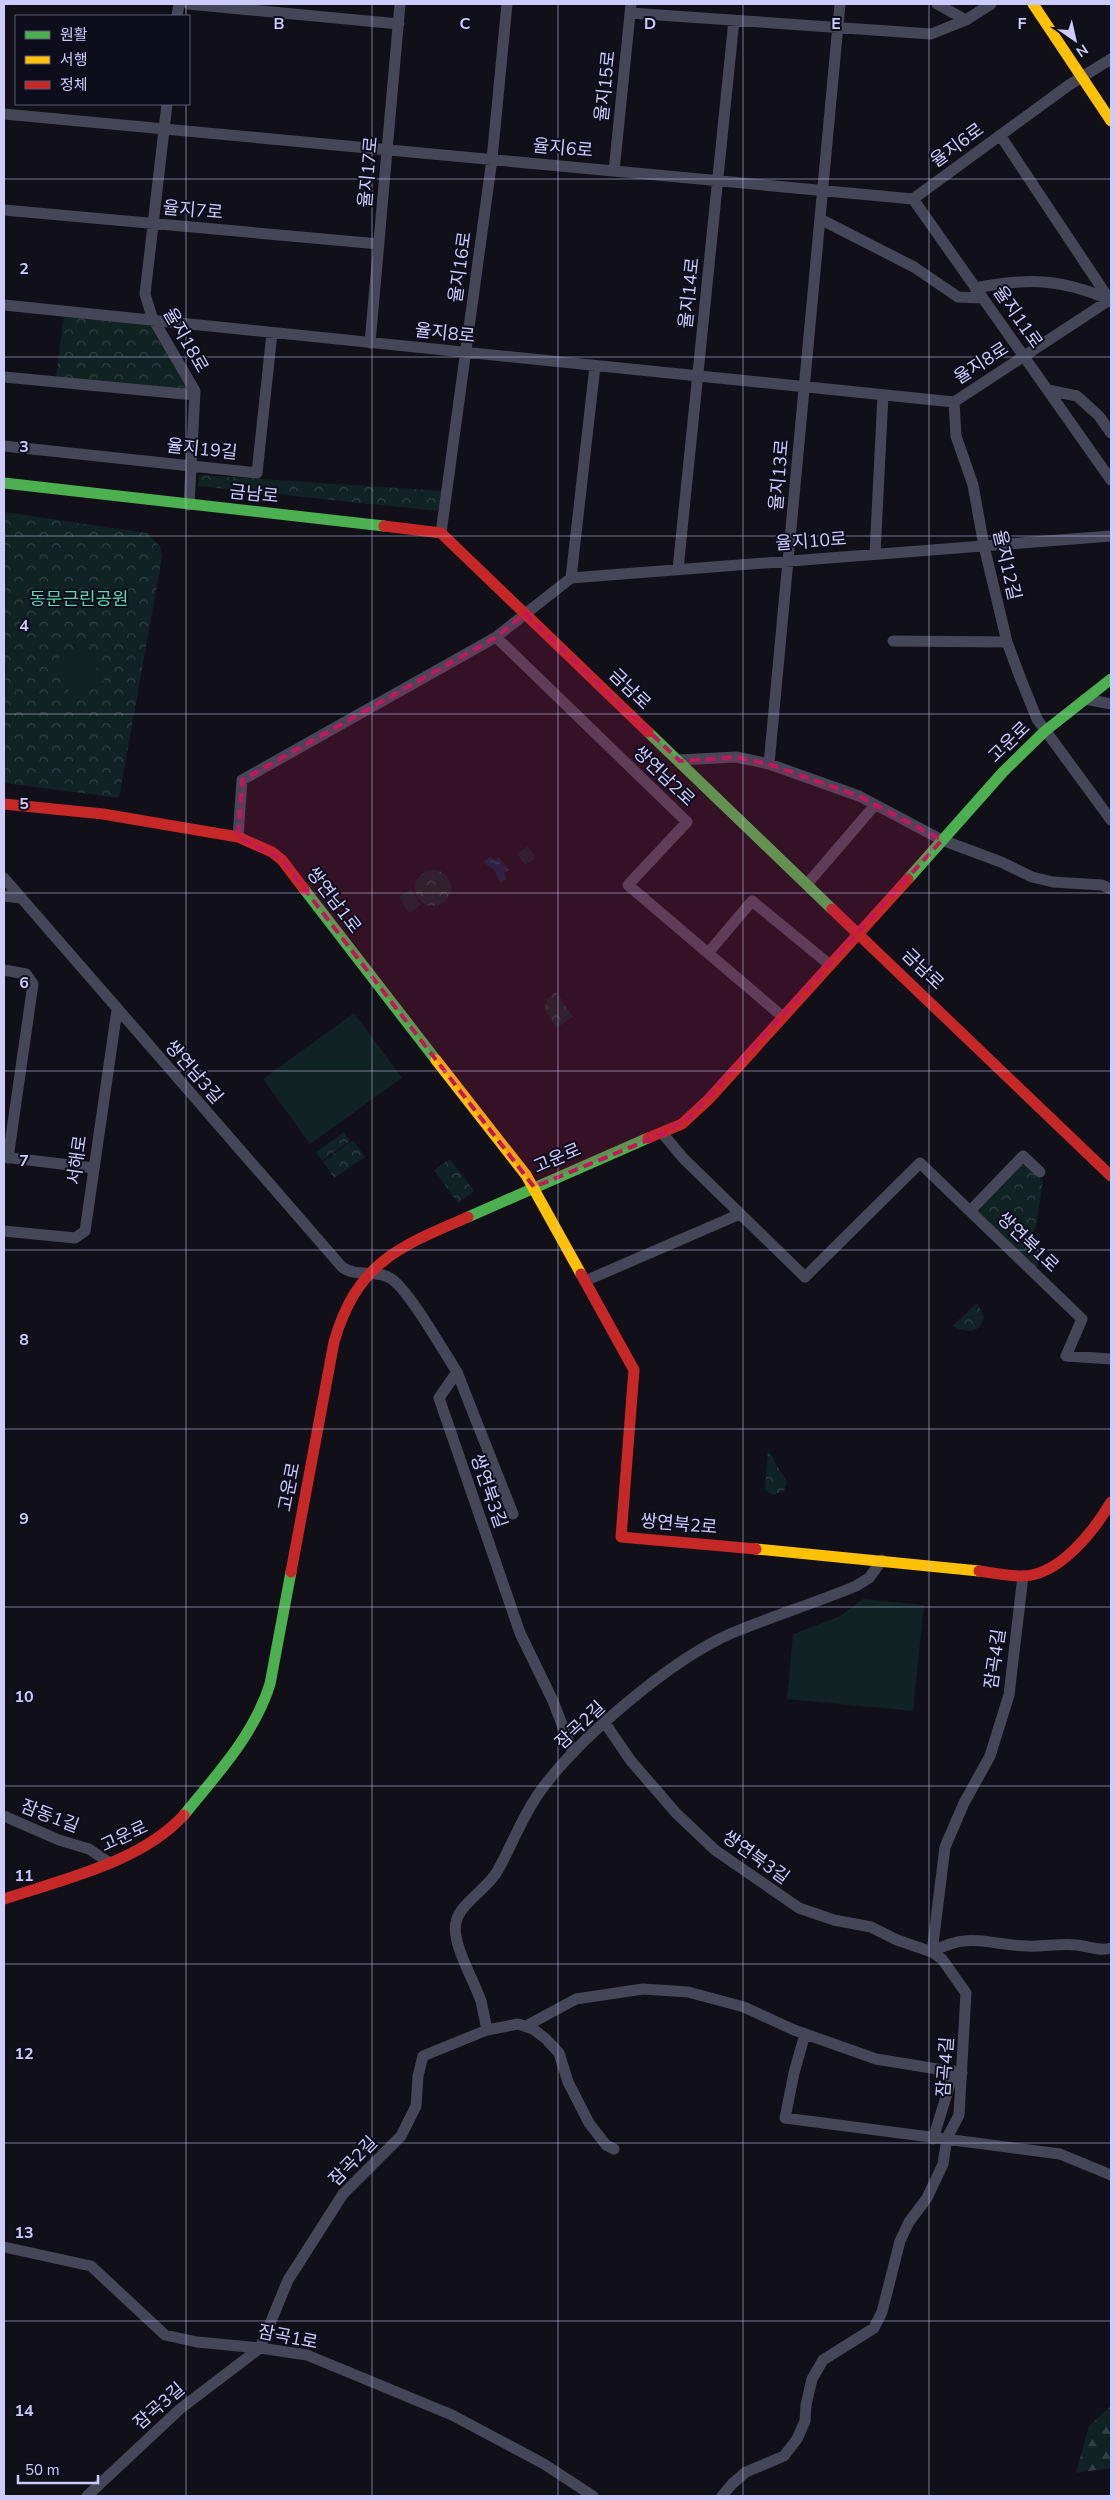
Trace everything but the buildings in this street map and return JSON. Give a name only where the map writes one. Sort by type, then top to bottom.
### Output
[{"type":"street","points":[[188,4],[399,24]]},
{"type":"street","name":"율지17로","points":[[370,343],[400,4]]},
{"type":"street","name":"율지16로","points":[[442,533],[492,159],[507,4]]},
{"type":"street","name":"율지13로","points":[[770,764],[840,4]]},
{"type":"street","points":[[937,4],[966,20]]},
{"type":"street","points":[[630,8],[734,20],[931,34],[966,20],[990,4]]},
{"type":"street","points":[[1033,4],[1111,121]]},
{"type":"street","name":"율지15로","points":[[614,171],[630,8]]},
{"type":"street","name":"율지14로","points":[[678,569],[734,20]]},
{"type":"street","name":"율지6로","points":[[4,114],[913,199],[1082,77],[1111,59]]},
{"type":"street","name":"율지18로","points":[[167,105],[145,294],[148,310],[195,390],[189,505]]},
{"type":"street","points":[[1000,136],[1111,300]]},
{"type":"street","name":"율지11로","points":[[913,199],[1111,480]]},
{"type":"street","name":"율지7로","points":[[4,210],[379,244]]},
{"type":"street","points":[[820,219],[914,267],[958,297],[983,298]]},
{"type":"street","points":[[976,288],[1018,280],[1045,282],[1090,291],[1111,300]]},
{"type":"street","name":"율지8로","points":[[4,306],[954,402],[1111,300]]},
{"type":"street","name":"율지19길","points":[[4,446],[257,473],[272,333]]},
{"type":"street","points":[[238,837],[242,780],[496,637],[571,578],[595,366]]},
{"type":"street","points":[[4,377],[195,395]]},
{"type":"street","points":[[1048,390],[1077,396],[1098,416],[1111,433]]},
{"type":"street","points":[[875,554],[884,395]]},
{"type":"street","name":"율지12길","points":[[954,402],[956,436],[973,485],[984,546],[1007,642],[1029,702],[1037,720],[1111,820]]},
{"type":"street","name":"금남로","points":[[4,483],[442,533],[1111,1176]]},
{"type":"street","name":"율지10로","points":[[571,578],[1111,536]]},
{"type":"street","name":"쌍연남2로","points":[[496,637],[687,822],[628,885],[783,1017]]},
{"type":"street","points":[[894,642],[1007,642]]},
{"type":"street","name":"고운로","points":[[4,1899],[141,1851],[172,1829],[250,1730],[264,1705],[332,1350],[345,1309],[367,1274],[391,1253],[416,1239],[534,1187],[663,1134],[682,1124],[696,1112],[860,933],[1003,772],[1045,731],[1111,679]]},
{"type":"street","points":[[1085,699],[1111,704]]},
{"type":"street","points":[[680,760],[736,757],[770,764],[824,782],[876,805],[942,840],[1001,862],[1037,879],[1094,884],[1111,889]]},
{"type":"street","name":"쌍연남1로","points":[[4,804],[103,814],[238,837],[272,852],[282,860],[534,1187],[584,1280]]},
{"type":"street","points":[[808,883],[876,805]]},
{"type":"street","name":"쌍연남3길","points":[[4,878],[339,1264],[352,1273],[367,1274]]},
{"type":"street","points":[[4,896],[22,898]]},
{"type":"street","points":[[708,954],[752,901],[830,965]]},
{"type":"street","points":[[4,970],[26,974],[33,984],[6,1157],[94,1168]]},
{"type":"street","name":"서해로","points":[[4,1231],[73,1238],[80,1237],[86,1229],[117,1010]]},
{"type":"street","points":[[584,1280],[740,1214],[683,1158],[663,1134]]},
{"type":"street","points":[[971,1210],[1023,1156],[1040,1172]]},
{"type":"street","name":"쌍연북1로","points":[[740,1214],[805,1277],[920,1163],[971,1210],[1082,1319],[1066,1356],[1111,1359]]},
{"type":"street","points":[[367,1274],[385,1276],[401,1287],[457,1372],[514,1514]]},
{"type":"street","name":"쌍연북2로","points":[[584,1280],[634,1370],[621,1537],[882,1560],[1023,1576],[1043,1571],[1064,1558],[1100,1519],[1111,1502]]},
{"type":"street","name":"쌍연북3길","points":[[457,1372],[439,1398],[520,1633],[553,1701],[573,1753]]},
{"type":"street","name":"잠곡2길","points":[[487,2030],[480,2000],[457,1939],[456,1922],[462,1909],[479,1894],[498,1872],[538,1794],[573,1753],[605,1723],[687,1659],[731,1634],[856,1586],[868,1578],[882,1560]]},
{"type":"street","name":"잠곡4길","points":[[722,2496],[733,2482],[746,2472],[784,2456],[797,2439],[805,2421],[806,2405],[812,2379],[823,2360],[874,2328],[882,2312],[900,2241],[910,2222],[927,2198],[943,2164],[947,2140],[959,2116],[958,2072],[966,1993],[950,1969],[932,1952],[945,1847],[964,1803],[990,1756],[1009,1695],[1023,1576]]},
{"type":"street","name":"쌍연북3길","points":[[605,1723],[631,1761],[676,1813],[715,1850],[763,1884],[799,1908],[834,1920],[871,1927],[897,1940],[932,1952]]},
{"type":"street","name":"잠동1길","points":[[4,1816],[59,1840],[89,1849],[110,1863]]},
{"type":"street","points":[[932,1952],[945,1945],[973,1939],[1025,1946],[1076,1945],[1106,1950],[1111,1948]]},
{"type":"street","points":[[614,2149],[606,2145],[589,2123],[568,2082],[559,2053],[546,2039],[526,2026],[576,1999],[643,1989],[688,1992],[735,2005],[806,2034],[876,2059],[958,2072],[933,2139]]},
{"type":"street","name":"잠곡2길","points":[[260,2348],[288,2280],[343,2194],[401,2136],[416,2106],[418,2076],[423,2056],[487,2030],[508,2024],[526,2026]]},
{"type":"street","points":[[806,2034],[794,2072],[785,2118],[933,2139],[1060,2154],[1111,2175]]},
{"type":"street","name":"잠곡1로","points":[[4,2247],[91,2266],[164,2335],[197,2342],[307,2355],[452,2415],[544,2464],[593,2496]]},
{"type":"street","name":"잠곡3길","points":[[87,2496],[136,2452],[148,2436],[260,2348]]},
{"type":"highlighted area","points":[[525,613],[680,761],[736,757],[769,764],[859,796],[942,840],[690,1117],[663,1134],[534,1187],[282,860],[238,837],[242,780],[496,637]]},
{"type":"green space","points":[[64,316],[150,322],[189,389],[56,377]]},
{"type":"green space","points":[[199,475],[442,491],[438,511],[198,486]]},
{"type":"green space","name":"동문근린공원","points":[[4,512],[147,533],[160,547],[162,557],[119,798],[4,783]]},
{"type":"green space","points":[[80,644],[104,680],[75,700],[51,663]]},
{"type":"green space","points":[[528,846],[536,858],[525,865],[517,854]]},
{"type":"green space","points":[[433,870],[446,875],[451,888],[446,901],[433,906],[420,901],[415,888],[420,875]]},
{"type":"green space","points":[[411,889],[421,905],[409,913],[399,897]]},
{"type":"green space","points":[[556,992],[573,1017],[556,1028],[544,1009],[548,998]]},
{"type":"green space","points":[[354,1013],[402,1078],[310,1144],[263,1079]]},
{"type":"green space","points":[[344,1132],[350,1141],[322,1161],[316,1152]]},
{"type":"green space","points":[[353,1140],[365,1157],[334,1178],[323,1162]]},
{"type":"green space","points":[[450,1159],[474,1191],[458,1203],[434,1170]]},
{"type":"green space","points":[[1019,1165],[1027,1165],[1043,1181],[1037,1221],[1031,1241],[1040,1243],[1037,1270],[979,1214],[980,1206]]},
{"type":"green space","points":[[977,1303],[984,1317],[979,1327],[975,1330],[967,1331],[952,1326]]},
{"type":"green space","points":[[768,1451],[787,1482],[784,1491],[774,1495],[766,1491],[765,1488]]},
{"type":"green space","points":[[863,1599],[924,1605],[913,1711],[787,1699],[793,1634],[840,1616]]},
{"type":"green space","points":[[1111,2406],[1111,2468],[1076,2473],[1089,2426]]},
{"type":"water","points":[[490,857],[495,860],[499,857],[509,870],[504,873],[507,879],[501,883],[494,870],[483,862]]},
{"type":"traffic: fast","points":[[4,483],[384,526]]},
{"type":"traffic: fast","points":[[908,879],[1003,772],[1045,731],[1111,679]]},
{"type":"traffic: fast","points":[[648,732],[832,909]]},
{"type":"traffic: fast","points":[[304,889],[436,1060]]},
{"type":"traffic: fast","points":[[468,1217],[648,1138]]},
{"type":"traffic: fast","points":[[184,1815],[233,1753],[263,1703],[270,1684],[291,1572]]},
{"type":"traffic: slow","points":[[1033,4],[1111,121]]},
{"type":"traffic: slow","points":[[436,1060],[526,1175],[581,1274]]},
{"type":"traffic: slow","points":[[756,1549],[979,1571]]},
{"type":"traffic: jam","points":[[384,526],[441,533],[648,732]]},
{"type":"traffic: jam","points":[[4,804],[103,814],[238,837],[272,852],[282,860],[304,889]]},
{"type":"traffic: jam","points":[[648,1138],[682,1124],[709,1099],[908,879]]},
{"type":"traffic: jam","points":[[832,909],[1111,1176]]},
{"type":"traffic: jam","points":[[291,1572],[334,1342],[343,1315],[355,1293],[383,1261],[421,1238],[468,1217]]},
{"type":"traffic: jam","points":[[581,1274],[634,1370],[621,1537],[756,1549]]},
{"type":"traffic: jam","points":[[979,1571],[1022,1576],[1036,1574],[1049,1569],[1074,1550],[1095,1526],[1111,1502]]},
{"type":"traffic: jam","points":[[4,1899],[76,1876],[124,1857],[146,1845],[184,1815]]}]
